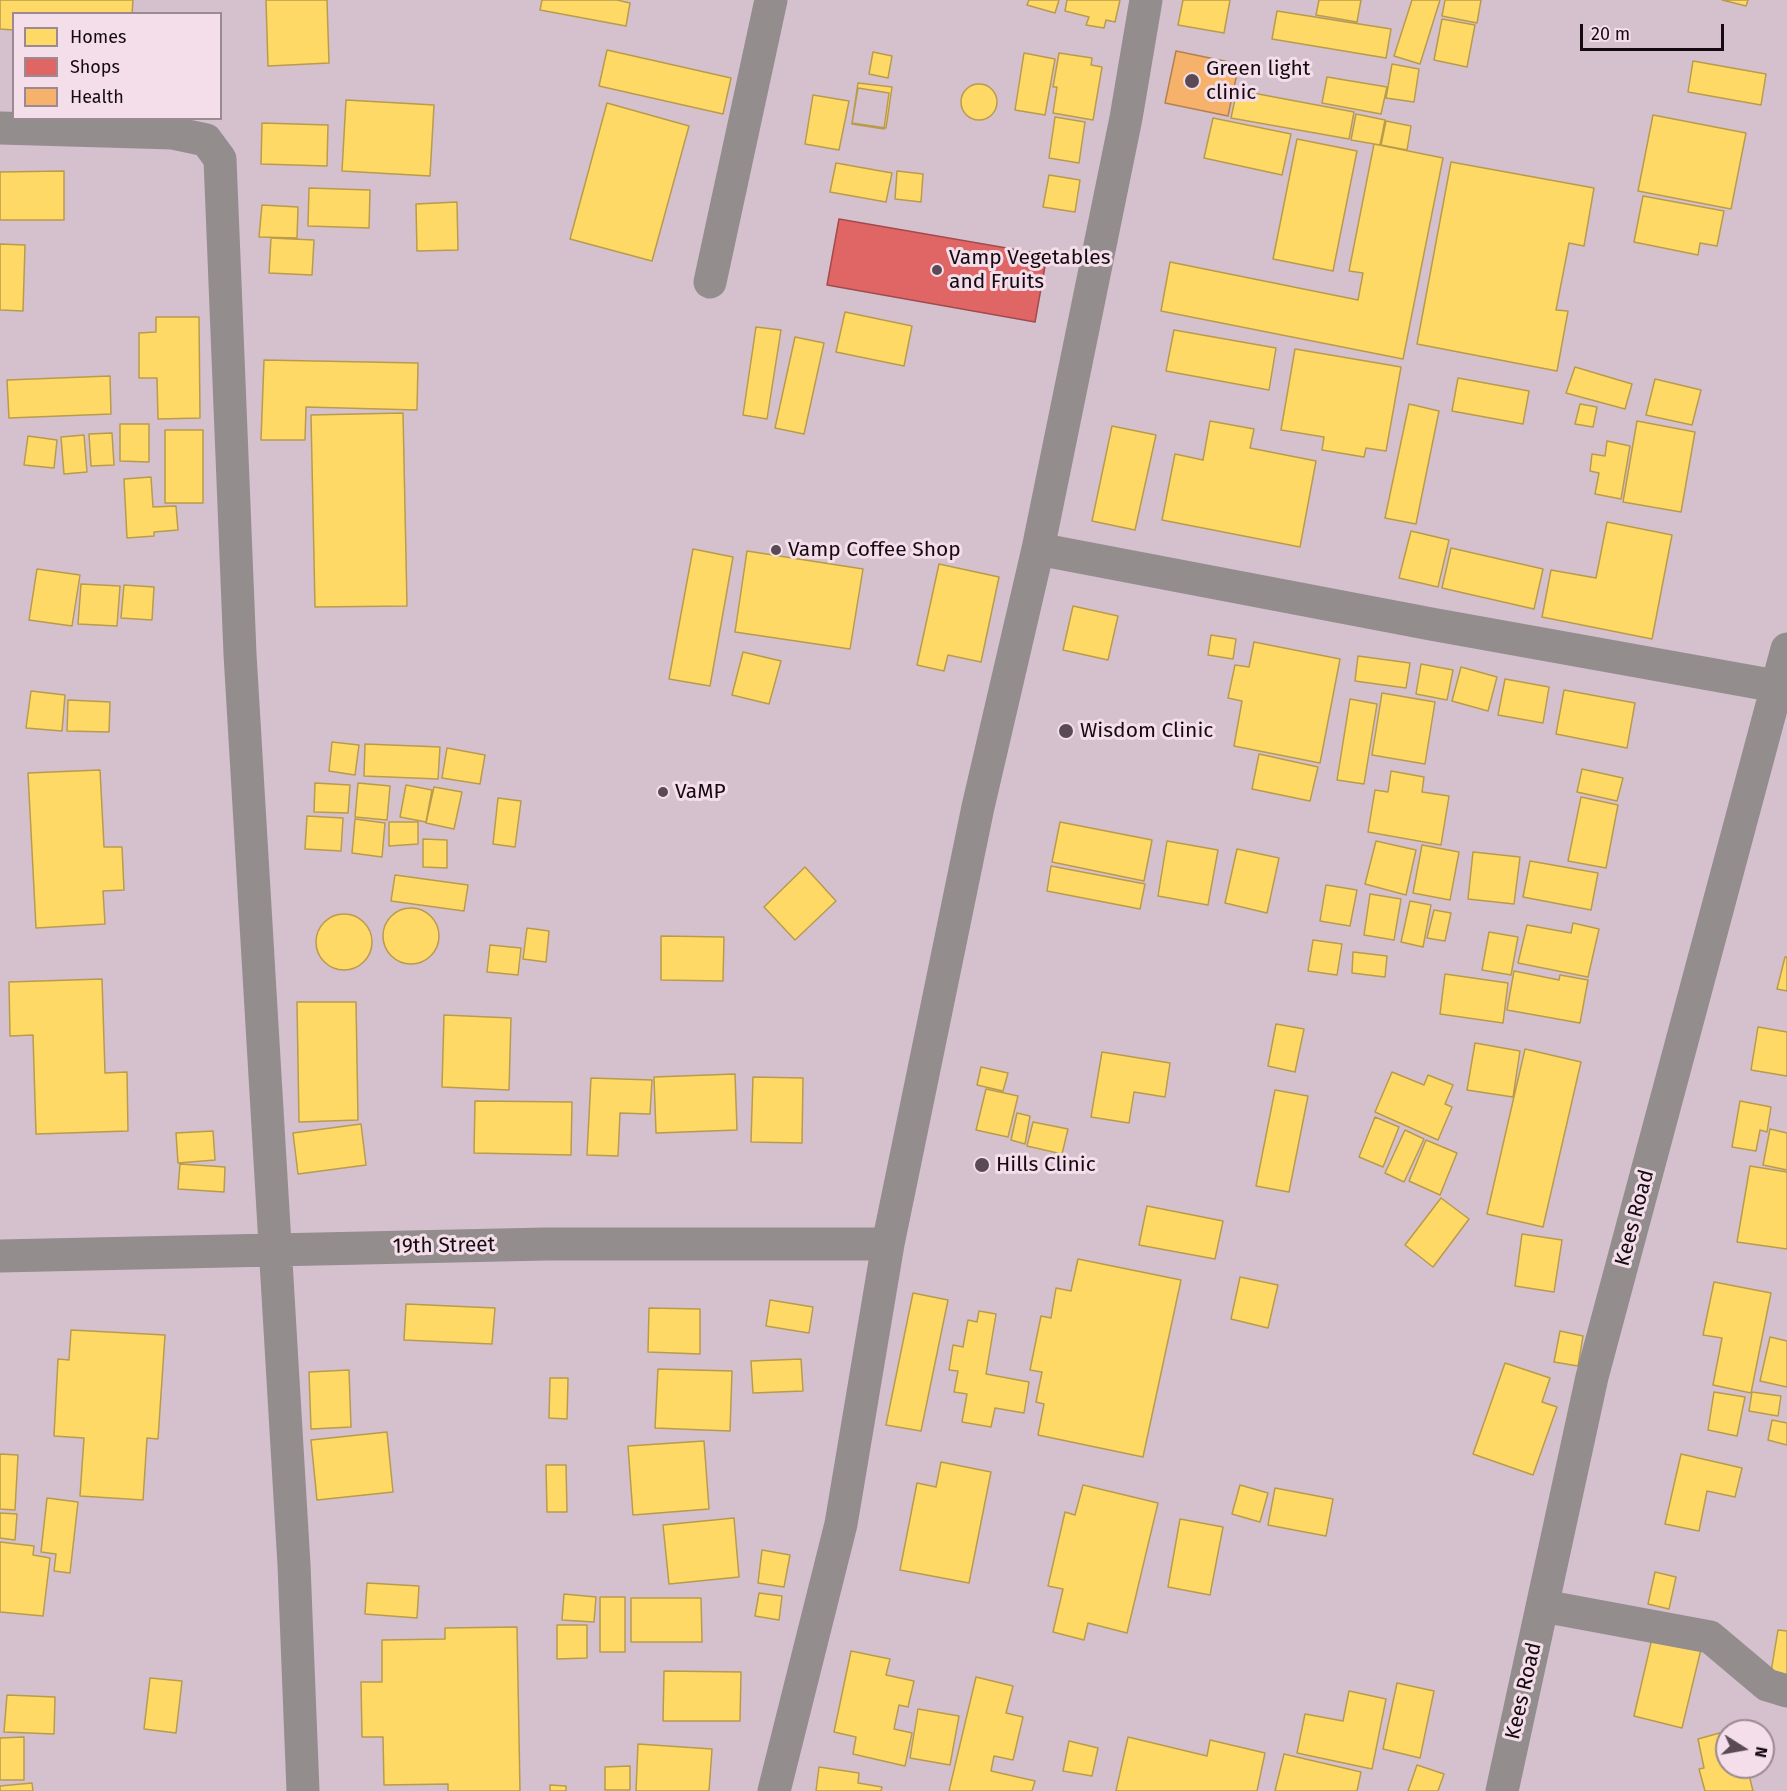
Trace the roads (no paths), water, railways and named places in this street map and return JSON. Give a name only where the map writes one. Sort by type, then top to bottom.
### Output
[{"type":"street","points":[[710,282],[771,0]]},
{"type":"street","points":[[774,1791],[841,1524],[888,1244],[978,807],[1038,549],[1126,118],[1146,0]]},
{"type":"street","points":[[0,128],[173,133],[206,140],[220,159],[240,654],[277,1249],[303,1791]]},
{"type":"street","points":[[1038,549],[1431,624],[1783,687]]},
{"type":"street","name":"Kees Road","points":[[1502,1791],[1592,1377],[1783,687],[1787,650]]},
{"type":"street","name":"19th Street","points":[[0,1256],[546,1244],[888,1244]]},
{"type":"street","points":[[1543,1606],[1710,1637],[1767,1685],[1787,1691]]},
{"type":"place","name":"Green light clinic","points":[[1192,81]]},
{"type":"place","name":"Vamp Vegetables and Fruits","points":[[937,270]]},
{"type":"place","name":"Vamp Coffee Shop","points":[[776,550]]},
{"type":"place","name":"Wisdom Clinic","points":[[1066,731]]},
{"type":"place","name":"VaMP","points":[[663,792]]},
{"type":"place","name":"Hills Clinic","points":[[982,1165]]}]
